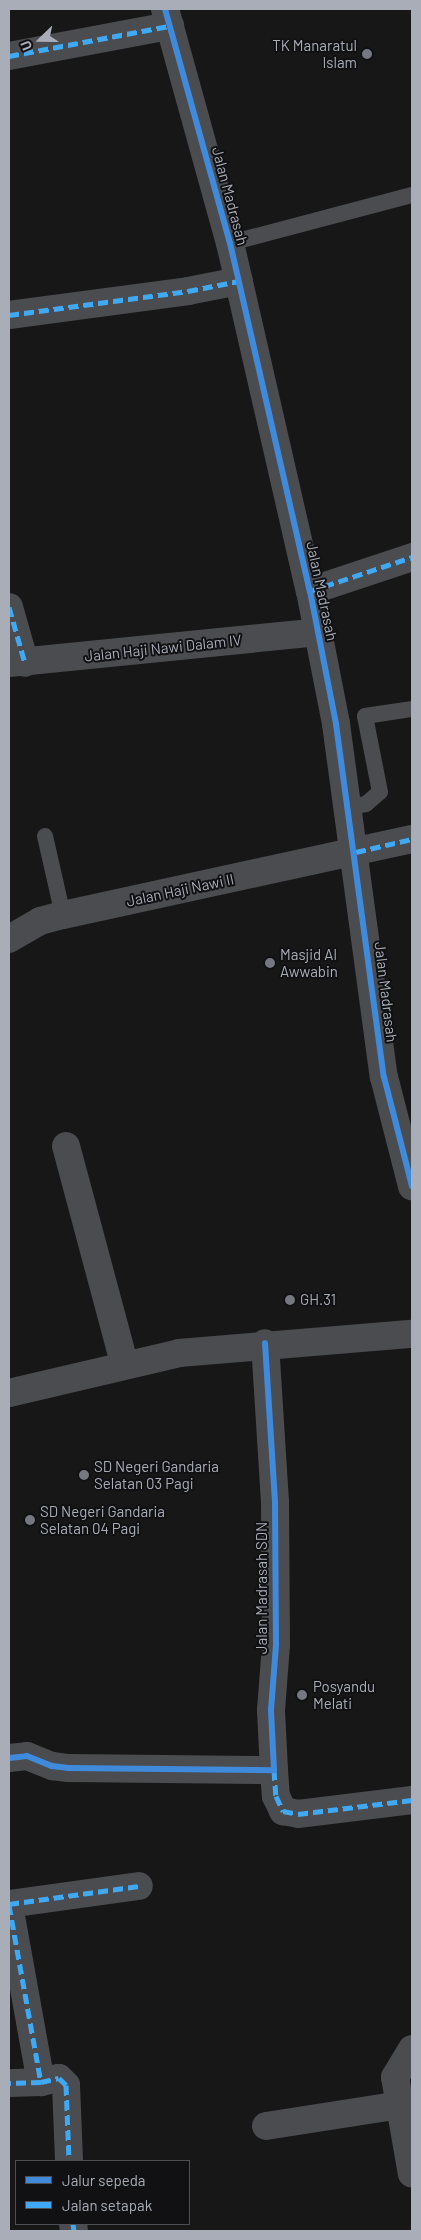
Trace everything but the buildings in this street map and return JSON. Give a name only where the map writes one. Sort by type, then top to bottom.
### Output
[{"type":"street","points":[[9,56],[167,17]]},
{"type":"street","name":"Jalan Madrasah","points":[[167,17],[240,281],[310,591],[349,806],[384,1076],[412,1183]]},
{"type":"street","points":[[9,315],[188,291],[240,281]]},
{"type":"street","points":[[310,591],[412,558]]},
{"type":"street","points":[[9,607],[17,663]]},
{"type":"street","name":"Jalan Haji Nawi Dalam IV","points":[[17,663],[318,632]]},
{"type":"street","name":"Jalan Haji Nawi II","points":[[9,939],[40,921],[63,915],[412,839]]},
{"type":"street","points":[[66,1146],[124,1363]]},
{"type":"street","points":[[9,1393],[124,1363],[179,1353],[265,1343],[412,1334]]},
{"type":"street","name":"Jalan Madrasah SDN","points":[[265,1343],[275,1502],[276,1645],[271,1710],[276,1796],[283,1812],[298,1814],[412,1800]]},
{"type":"street","points":[[9,1758],[27,1756],[52,1766],[69,1768],[274,1770]]},
{"type":"street","points":[[42,2082],[9,1905],[139,1886]]},
{"type":"street","points":[[412,2049],[395,2077],[412,2174]]},
{"type":"street","points":[[9,2083],[42,2082],[59,2078],[66,2085],[69,2160]]},
{"type":"street","points":[[266,2126],[400,2105]]},
{"type":"lane","points":[[230,243],[412,196]]},
{"type":"lane","points":[[349,806],[366,804],[380,792],[365,716],[412,709]]},
{"type":"lane","points":[[45,836],[63,915]]},
{"type":"marked path","points":[[9,56],[170,26]]},
{"type":"marked path","points":[[9,315],[188,291],[239,281]]},
{"type":"marked path","points":[[310,591],[412,557]]},
{"type":"marked path","points":[[9,607],[25,663]]},
{"type":"marked path","points":[[356,852],[412,839]]},
{"type":"marked path","points":[[274,1770],[276,1796],[283,1811],[298,1814],[412,1800]]},
{"type":"marked path","points":[[9,1904],[139,1886]]},
{"type":"marked path","points":[[9,1905],[41,2082],[9,2083]]},
{"type":"marked path","points":[[41,2082],[59,2078],[66,2085],[69,2160]]},
{"type":"marked path","points":[[73,2225],[74,2231]]},
{"type":"cycle path","points":[[165,9],[230,243],[310,591],[336,724],[384,1077],[412,1186]]},
{"type":"cycle path","points":[[9,1758],[27,1756],[52,1766],[69,1768],[274,1770],[271,1710],[276,1645],[275,1502],[265,1343]]},
{"type":"place","name":"TK Manaratul Islam","points":[[367,54]]},
{"type":"place","name":"Masjid Al Awwabin","points":[[270,963]]},
{"type":"place","name":"GH.31","points":[[290,1300]]},
{"type":"place","name":"SD Negeri Gandaria Selatan 03 Pagi","points":[[84,1475]]},
{"type":"place","name":"SD Negeri Gandaria Selatan 04 Pagi","points":[[30,1520]]},
{"type":"place","name":"Posyandu Melati","points":[[302,1695]]}]
